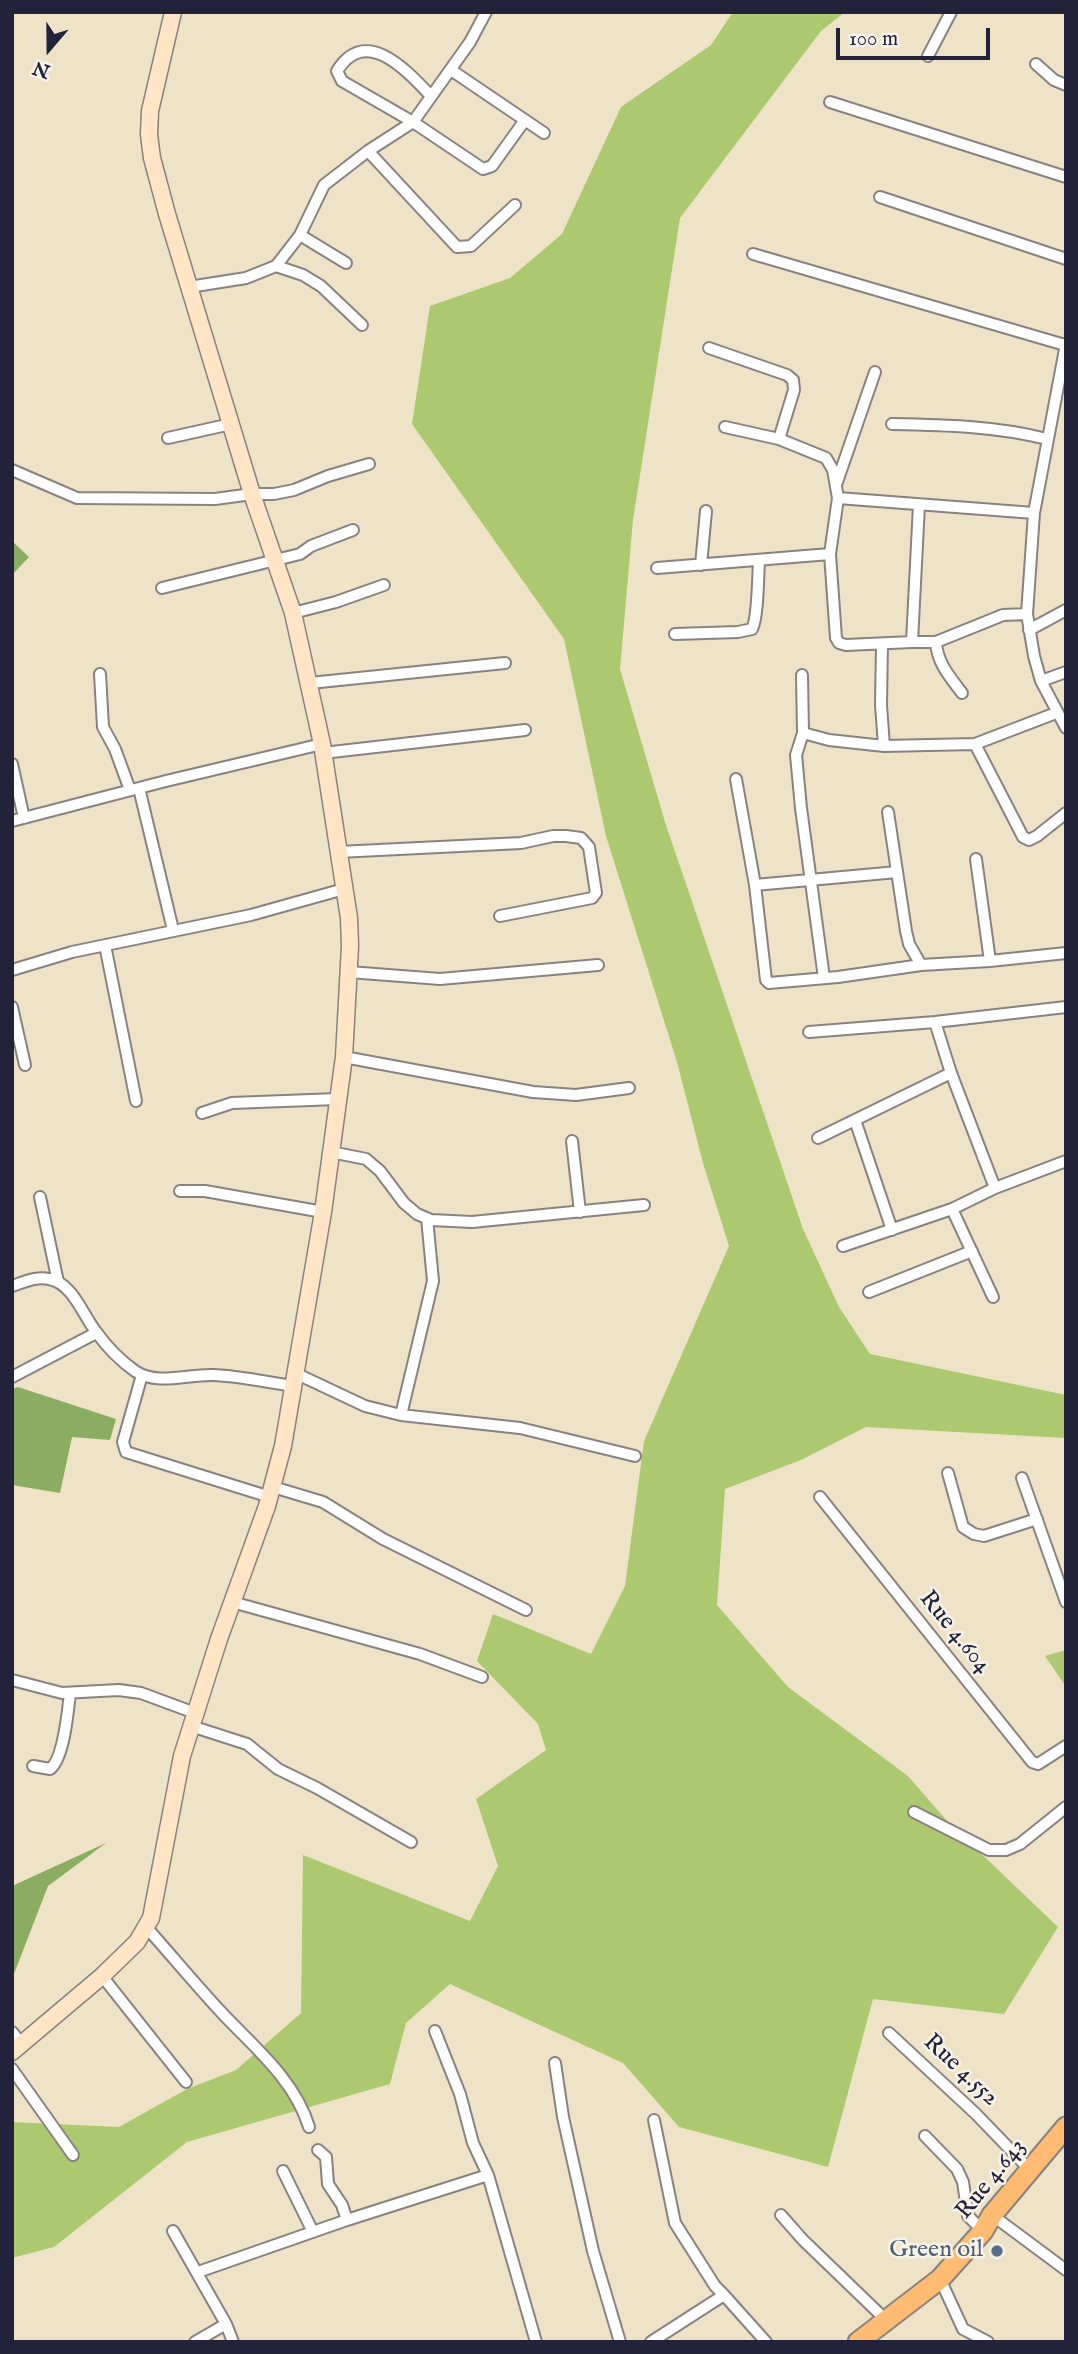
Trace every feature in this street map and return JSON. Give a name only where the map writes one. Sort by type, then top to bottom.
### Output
[{"type":"highway","name":"Rue 4.643","points":[[859,2342],[940,2279],[1066,2127]]},
{"type":"street","points":[[16,2043],[102,1976],[137,1942],[147,1928],[154,1908],[175,1786],[193,1720],[282,1454],[323,1212],[344,1057],[349,918],[310,682],[293,613],[252,494],[156,178],[149,135],[153,99],[173,12]]},
{"type":"street","points":[[189,287],[246,278],[276,266],[300,235],[324,185],[368,151],[413,122],[451,70],[486,12]]},
{"type":"street","points":[[928,56],[951,12]]},
{"type":"street","points":[[431,96],[407,71],[372,51],[352,54],[337,71],[342,81],[413,122],[483,169],[492,166],[525,120]]},
{"type":"street","points":[[1037,64],[1054,80],[1066,85]]},
{"type":"street","points":[[451,70],[544,133]]},
{"type":"street","points":[[830,102],[1066,177]]},
{"type":"street","points":[[368,151],[457,247],[471,246],[515,205]]},
{"type":"street","points":[[880,197],[1066,259]]},
{"type":"street","points":[[300,235],[346,262]]},
{"type":"street","points":[[752,254],[1065,345],[1034,513],[1027,614],[1041,681],[1066,728]]},
{"type":"street","points":[[276,266],[303,275],[321,286],[362,325]]},
{"type":"street","points":[[709,348],[787,375],[793,380],[794,390],[779,439]]},
{"type":"street","points":[[836,482],[875,372]]},
{"type":"street","points":[[1052,415],[1066,417]]},
{"type":"street","points":[[169,438],[231,424]]},
{"type":"street","points":[[891,424],[977,426],[1047,439]]},
{"type":"street","points":[[725,427],[779,439],[826,458],[833,470],[838,498],[830,554],[836,638],[839,643],[936,642],[1003,615],[1027,614]]},
{"type":"street","points":[[12,470],[77,498],[215,499],[294,490],[369,464]]},
{"type":"street","points":[[838,498],[1034,513]]},
{"type":"street","points":[[912,642],[919,505]]},
{"type":"street","points":[[701,565],[706,511]]},
{"type":"street","points":[[162,588],[300,554],[353,530]]},
{"type":"street","points":[[657,568],[830,554]]},
{"type":"street","points":[[675,634],[752,629],[757,620],[755,607],[759,561]]},
{"type":"street","points":[[293,613],[337,602],[384,585]]},
{"type":"street","points":[[1029,630],[1066,610]]},
{"type":"street","points":[[936,642],[941,665],[962,693]]},
{"type":"street","points":[[882,644],[881,705],[884,746]]},
{"type":"street","points":[[310,682],[505,663]]},
{"type":"street","points":[[1041,681],[1066,672]]},
{"type":"street","points":[[100,674],[103,727],[134,789],[173,930]]},
{"type":"street","points":[[802,675],[803,733],[796,755],[824,978]]},
{"type":"street","points":[[803,733],[829,740],[884,746],[975,744],[1056,713]]},
{"type":"street","points":[[12,821],[134,789],[322,748],[525,730]]},
{"type":"street","points":[[975,744],[1023,837],[1030,840],[1066,813]]},
{"type":"street","points":[[12,764],[24,818]]},
{"type":"street","points":[[736,779],[755,885],[766,980],[774,984],[921,965],[1066,953]]},
{"type":"street","points":[[888,811],[905,931],[921,965]]},
{"type":"street","points":[[338,852],[520,843],[553,836],[573,836],[586,842],[596,893],[592,898],[500,916]]},
{"type":"street","points":[[976,859],[990,961]]},
{"type":"street","points":[[755,885],[897,872]]},
{"type":"street","points":[[12,970],[72,952],[251,915],[344,889]]},
{"type":"street","points":[[105,945],[136,1101]]},
{"type":"street","points":[[349,972],[440,979],[597,965]]},
{"type":"street","points":[[12,1007],[25,1065]]},
{"type":"street","points":[[809,1032],[934,1022],[1066,1007]]},
{"type":"street","points":[[934,1022],[995,1188]]},
{"type":"street","points":[[344,1057],[533,1092],[576,1095],[629,1088]]},
{"type":"street","points":[[818,1138],[951,1073]]},
{"type":"street","points":[[202,1113],[232,1103],[337,1099]]},
{"type":"street","points":[[855,1120],[892,1230]]},
{"type":"street","points":[[572,1141],[580,1212]]},
{"type":"street","points":[[331,1152],[366,1159],[380,1171],[404,1203],[417,1214],[448,1222],[644,1205]]},
{"type":"street","points":[[843,1246],[952,1209],[995,1188],[1066,1161]]},
{"type":"street","points":[[180,1191],[205,1191],[323,1212]]},
{"type":"street","points":[[40,1197],[58,1282]]},
{"type":"street","points":[[952,1209],[993,1297]]},
{"type":"street","points":[[401,1415],[433,1281],[426,1218]]},
{"type":"street","points":[[869,1292],[972,1251]]},
{"type":"street","points":[[12,1286],[34,1279],[47,1278],[58,1282],[66,1288],[96,1333],[111,1350],[142,1375],[152,1378],[216,1375],[294,1380],[365,1406],[401,1415],[520,1428],[635,1455]]},
{"type":"street","points":[[12,1377],[96,1333]]},
{"type":"street","points":[[142,1375],[123,1442],[126,1452],[271,1492],[323,1502],[383,1539],[526,1610]]},
{"type":"street","points":[[948,1474],[963,1527],[974,1534],[984,1536],[1037,1519]]},
{"type":"street","points":[[1022,1478],[1066,1602]]},
{"type":"street","name":"Rue 4.604","points":[[820,1497],[1032,1762],[1038,1764],[1066,1746]]},
{"type":"street","points":[[232,1602],[420,1654],[482,1677]]},
{"type":"street","points":[[12,1680],[70,1693],[120,1690],[141,1693],[251,1746],[278,1769],[317,1788],[411,1842]]},
{"type":"street","points":[[33,1766],[50,1769],[55,1765],[70,1693]]},
{"type":"street","points":[[914,1812],[989,1850],[1006,1850],[1020,1844],[1066,1807]]},
{"type":"street","points":[[147,1928],[222,2013],[258,2048],[299,2103],[309,2127]]},
{"type":"street","points":[[102,1976],[186,2082]]},
{"type":"street","points":[[435,2031],[457,2084],[473,2143],[488,2175],[536,2342]]},
{"type":"street","name":"Rue 4.552","points":[[889,2033],[976,2114],[1030,2170]]},
{"type":"street","points":[[555,2063],[563,2117],[593,2251],[620,2342]]},
{"type":"street","points":[[12,2069],[73,2155]]},
{"type":"street","points":[[654,2120],[675,2223],[715,2286],[766,2342]]},
{"type":"street","points":[[925,2136],[957,2169],[963,2182],[968,2216],[987,2223],[1066,2270]]},
{"type":"street","points":[[318,2150],[327,2157],[328,2184],[342,2205],[347,2220]]},
{"type":"street","points":[[283,2171],[313,2232]]},
{"type":"street","points":[[198,2272],[488,2175]]},
{"type":"street","points":[[781,2215],[803,2240],[887,2321]]},
{"type":"street","points":[[173,2231],[198,2272],[233,2342]]},
{"type":"street","points":[[940,2279],[963,2329],[962,2342]]},
{"type":"street","points":[[651,2342],[724,2295]]},
{"type":"street","points":[[195,2342],[226,2324]]},
{"type":"street","points":[[963,2329],[988,2342]]},
{"type":"green space","points":[[733,12],[845,12],[821,31],[680,218],[633,520],[620,669],[665,822],[803,1229],[839,1307],[870,1354],[1066,1395],[1066,1438],[866,1427],[801,1460],[725,1489],[717,1605],[788,1687],[908,1776],[948,1822],[1058,1927],[1004,2014],[873,1999],[828,2167],[679,2127],[623,2063],[450,1984],[406,2023],[390,2084],[187,2142],[54,2247],[12,2258],[12,2122],[119,2127],[187,2089],[236,2070],[301,2013],[303,1855],[470,1921],[498,1866],[476,1799],[546,1750],[538,1724],[477,1661],[493,1614],[591,1654],[625,1586],[644,1441],[729,1246],[703,1163],[677,1062],[606,836],[564,639],[412,424],[430,306],[510,278],[562,234],[621,107],[711,45]]},
{"type":"green space","points":[[12,541],[29,557],[12,575]]},
{"type":"green space","points":[[18,1387],[116,1419],[110,1440],[72,1437],[60,1493],[12,1485],[12,1389]]},
{"type":"green space","points":[[1066,1650],[1066,1687],[1045,1656]]},
{"type":"green space","points":[[106,1843],[48,1886],[12,1979],[12,1886]]},
{"type":"place","name":"Green oil","points":[[997,2251]]}]
